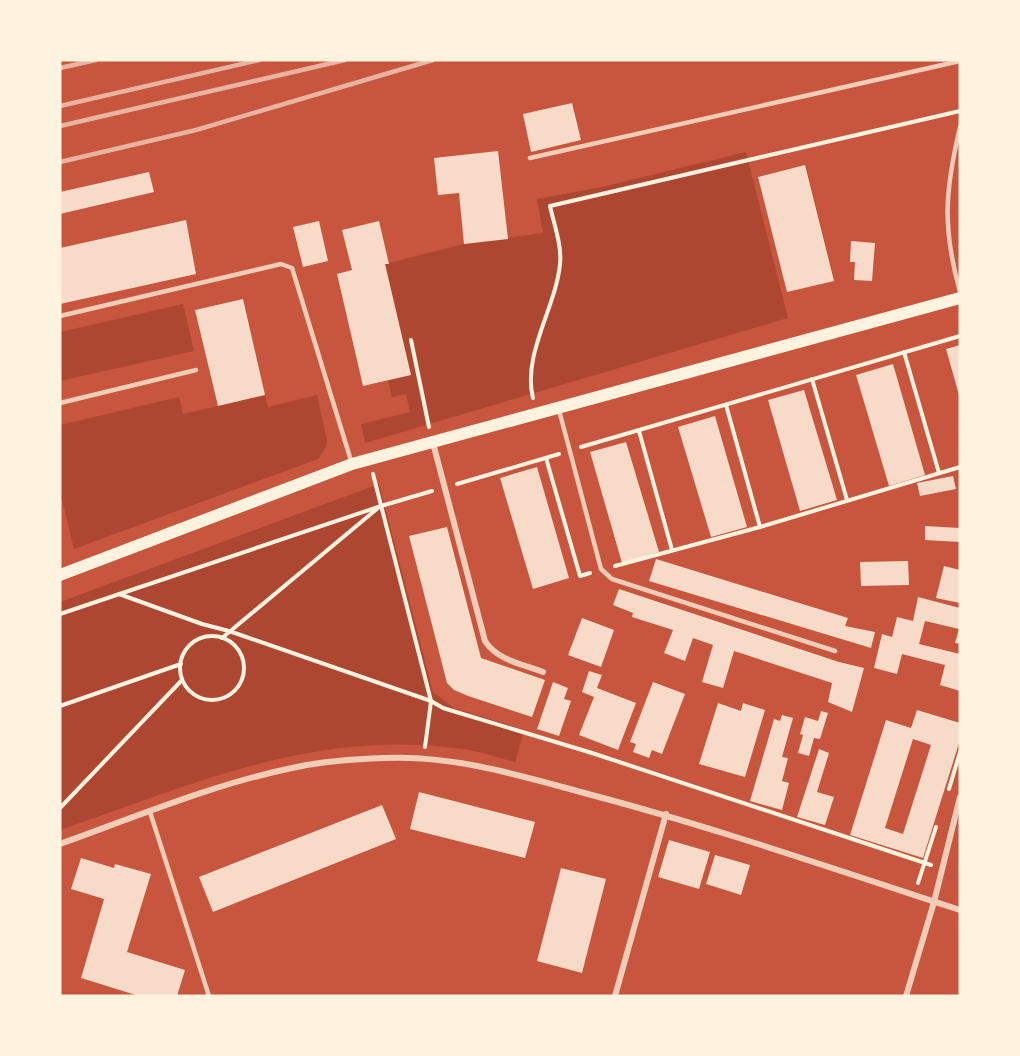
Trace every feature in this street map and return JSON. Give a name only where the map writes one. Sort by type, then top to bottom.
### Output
[{"type":"main road","points":[[60,575],[352,464],[960,298]]},
{"type":"street","points":[[432,442],[484,641],[499,656],[543,672]]},
{"type":"street","points":[[60,844],[219,788],[292,767],[386,758],[424,758],[460,762],[523,776],[666,814],[960,910]]},
{"type":"street","points":[[906,996],[934,902],[960,797]]},
{"type":"street","points":[[615,996],[666,814]]},
{"type":"lane","points":[[530,158],[960,61]]},
{"type":"lane","points":[[960,126],[947,193],[946,221],[951,260],[960,292]]},
{"type":"lane","points":[[60,316],[281,264],[292,268],[352,464]]},
{"type":"lane","points":[[60,403],[196,370]]},
{"type":"lane","points":[[558,408],[601,569],[612,579],[835,651]]},
{"type":"lane","points":[[150,812],[209,996]]},
{"type":"path","points":[[537,414],[531,390],[531,374],[560,263],[550,206],[960,111]]},
{"type":"path","points":[[60,614],[381,506],[960,336]]},
{"type":"path","points":[[411,340],[432,442]]},
{"type":"path","points":[[904,352],[939,473]]},
{"type":"path","points":[[812,379],[847,500]]},
{"type":"path","points":[[726,405],[760,527]]},
{"type":"path","points":[[639,430],[672,550]]},
{"type":"path","points":[[546,458],[580,576],[760,527],[960,467]]},
{"type":"path","points":[[370,459],[431,701],[424,758]]},
{"type":"path","points":[[222,638],[381,506]]},
{"type":"path","points":[[119,594],[431,701],[443,708],[592,753],[942,869]]},
{"type":"path","points":[[206,637],[222,638],[237,647],[243,657],[245,668],[243,679],[229,696],[218,700],[196,697],[182,680],[182,657],[187,648],[196,640],[206,637]]},
{"type":"path","points":[[60,706],[181,664]]},
{"type":"path","points":[[60,808],[182,680]]},
{"type":"shaded area","points":[[746,152],[788,318],[365,443],[361,424],[410,412],[406,394],[392,397],[388,380],[411,375],[385,264],[464,244],[543,233],[537,199],[602,187]]},
{"type":"shaded area","points":[[183,304],[194,351],[60,381],[60,332]]},
{"type":"shaded area","points":[[265,395],[268,407],[317,395],[327,440],[326,447],[318,459],[74,549],[60,492],[60,425],[179,397],[183,414]]},
{"type":"shaded area","points":[[379,484],[433,692],[454,708],[524,730],[515,762],[469,750],[409,745],[357,746],[306,753],[257,764],[208,779],[60,830],[60,602]]},
{"type":"building","points":[[572,103],[581,140],[531,152],[523,114]]},
{"type":"building","points":[[498,151],[508,239],[464,244],[459,193],[438,195],[434,158]]},
{"type":"building","points":[[805,165],[834,281],[787,292],[758,177]]},
{"type":"building","points":[[149,172],[154,192],[60,214],[60,192]]},
{"type":"building","points":[[186,220],[196,274],[60,304],[60,248]]},
{"type":"building","points":[[319,221],[328,261],[303,267],[293,227]]},
{"type":"building","points":[[379,221],[389,264],[385,264],[411,375],[363,386],[337,274],[352,270],[342,230]]},
{"type":"building","points":[[851,241],[875,243],[872,281],[854,280],[855,262],[850,262]]},
{"type":"building","points":[[243,299],[265,395],[218,406],[195,310]]},
{"type":"building","points":[[960,345],[960,394],[959,395],[946,349]]},
{"type":"building","points":[[893,364],[925,475],[889,486],[856,375]]},
{"type":"building","points":[[804,390],[837,500],[800,511],[768,400]]},
{"type":"building","points":[[715,416],[747,527],[711,537],[678,427]]},
{"type":"building","points":[[626,442],[659,552],[622,563],[590,452]]},
{"type":"building","points":[[537,467],[569,578],[533,589],[500,478]]},
{"type":"building","points":[[953,476],[956,489],[920,496],[917,483]]},
{"type":"building","points":[[925,526],[960,528],[960,542],[925,540]]},
{"type":"building","points":[[447,527],[481,658],[545,680],[532,717],[468,696],[454,690],[447,683],[409,536]]},
{"type":"building","points":[[656,559],[848,618],[845,626],[875,632],[871,648],[649,581]]},
{"type":"building","points":[[908,561],[909,585],[861,586],[860,562]]},
{"type":"building","points":[[944,566],[960,570],[960,603],[936,598]]},
{"type":"building","points":[[619,589],[839,662],[864,668],[852,712],[828,702],[832,683],[734,651],[723,688],[702,682],[713,645],[693,638],[685,661],[664,653],[673,630],[632,617],[633,613],[613,605]]},
{"type":"building","points":[[918,597],[960,608],[960,644],[955,643],[959,629],[925,621],[919,644],[960,654],[960,691],[940,685],[945,665],[902,654],[897,674],[874,668],[882,634],[892,637],[897,617],[913,621]]},
{"type":"building","points":[[582,618],[614,630],[601,667],[568,655]]},
{"type":"building","points":[[589,671],[602,675],[597,688],[636,703],[618,750],[579,735],[594,697],[582,692]]},
{"type":"building","points":[[553,682],[568,688],[564,699],[571,701],[559,736],[537,729]]},
{"type":"building","points":[[653,682],[685,694],[662,754],[652,750],[649,758],[633,752],[636,744],[630,742]]},
{"type":"building","points":[[718,703],[741,711],[743,703],[765,710],[745,777],[699,764]]},
{"type":"building","points":[[917,710],[960,723],[960,740],[923,858],[850,835],[886,720],[911,728]],"holes":[[[913,739],[931,745],[903,834],[885,828]]]},
{"type":"building","points":[[821,711],[828,713],[820,739],[814,738],[809,756],[798,753],[805,717],[818,721]]},
{"type":"building","points":[[782,715],[793,718],[782,757],[788,758],[782,781],[789,783],[782,810],[750,801],[774,719],[780,721]]},
{"type":"building","points":[[819,749],[829,753],[817,792],[834,797],[825,825],[797,817]]},
{"type":"building","points":[[419,792],[535,822],[525,858],[410,829]]},
{"type":"building","points":[[382,805],[396,839],[213,912],[199,877]]},
{"type":"building","points":[[669,840],[710,852],[699,889],[658,877]]},
{"type":"building","points":[[715,855],[750,865],[741,895],[706,884]]},
{"type":"building","points":[[81,858],[114,868],[115,864],[151,874],[127,952],[185,970],[177,996],[139,996],[81,978],[104,899],[71,889]]},
{"type":"building","points":[[561,868],[606,879],[582,973],[537,961]]},
{"type":"railway","points":[[60,68],[96,60]]},
{"type":"railway","points":[[60,106],[259,60]]},
{"type":"railway","points":[[60,126],[345,60]]},
{"type":"railway","points":[[60,162],[196,130],[433,60]]}]
